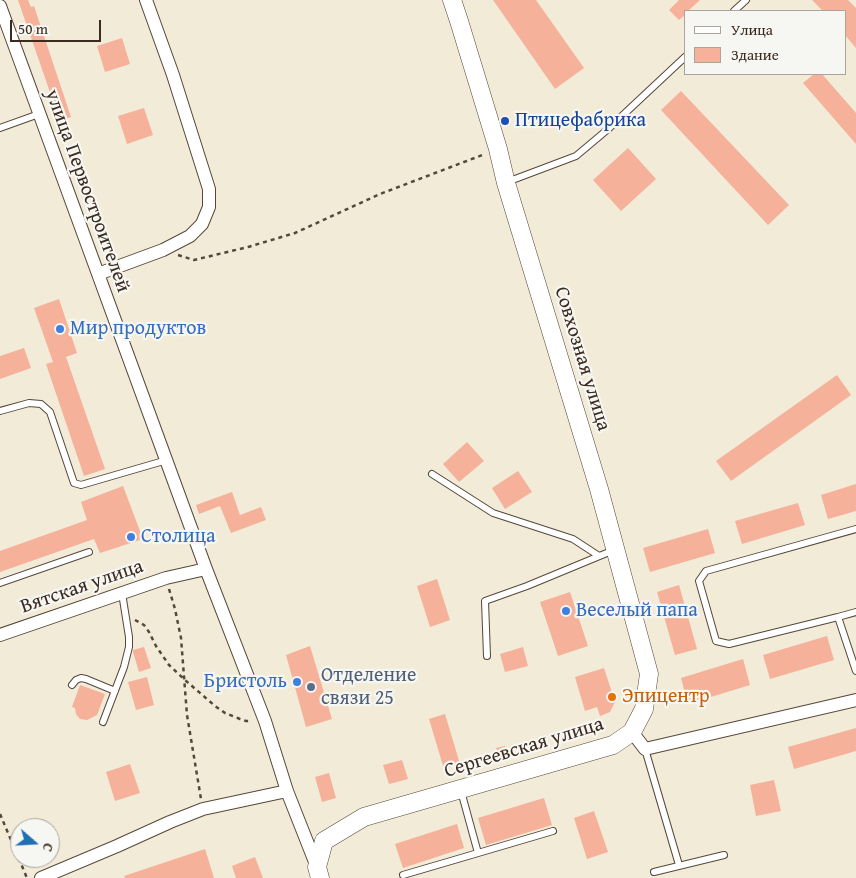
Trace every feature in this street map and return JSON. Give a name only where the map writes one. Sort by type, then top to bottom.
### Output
[{"type":"main road","name":"Совхозная улица","points":[[452,0],[460,21],[498,149],[506,183],[598,489],[607,552],[649,674],[644,709],[632,732]]},
{"type":"main road","name":"Сергеевская улица","points":[[318,873],[324,842],[364,817],[613,745],[632,732]]},
{"type":"street","points":[[98,274],[163,250],[190,236],[202,224],[209,207],[209,189],[173,75],[146,0]]},
{"type":"street","name":"улица Первостроителей","points":[[0,6],[206,569],[264,721],[318,873]]},
{"type":"street","name":"Вятская улица","points":[[0,635],[166,578],[206,569]]},
{"type":"street","points":[[645,749],[856,700]]},
{"type":"street","name":"Сергеевская улица","points":[[632,732],[645,749]]},
{"type":"street","points":[[41,878],[203,809],[287,790]]},
{"type":"lane","points":[[735,10],[746,0]]},
{"type":"lane","points":[[506,183],[576,156],[607,130],[684,58]]},
{"type":"lane","points":[[0,128],[39,114]]},
{"type":"lane","points":[[0,411],[29,403],[41,404],[50,412],[74,483],[81,485],[167,460]]},
{"type":"lane","points":[[432,474],[493,513],[607,552]]},
{"type":"lane","points":[[856,529],[706,570],[699,581],[716,641],[729,644],[856,612]]},
{"type":"lane","points":[[0,584],[89,552]]},
{"type":"lane","points":[[487,656],[485,601],[527,586],[607,552]]},
{"type":"lane","points":[[103,722],[124,667],[129,647],[130,637],[122,593]]},
{"type":"lane","points":[[838,617],[856,671]]},
{"type":"lane","points":[[72,685],[76,680],[82,678],[115,691]]},
{"type":"lane","points":[[645,749],[679,865]]},
{"type":"lane","points":[[460,789],[478,853]]},
{"type":"lane","points":[[402,875],[553,832]]},
{"type":"lane","points":[[654,872],[724,855]]},
{"type":"path","points":[[163,250],[194,260],[295,233],[380,194],[498,149]]},
{"type":"path","points":[[166,578],[181,638],[187,715],[203,809]]},
{"type":"path","points":[[126,614],[144,625],[170,665],[215,706],[225,713],[246,721],[264,721]]},
{"type":"path","points":[[0,814],[27,878]]},
{"type":"building","points":[[18,0],[28,0],[31,7],[34,6],[71,117],[60,121]]},
{"type":"building","points":[[493,0],[536,0],[584,68],[555,89]]},
{"type":"building","points":[[679,0],[700,0],[689,10],[684,10],[684,16],[679,20],[669,10]]},
{"type":"building","points":[[812,0],[848,0],[856,8],[856,48],[846,36],[846,10],[822,10]]},
{"type":"building","points":[[122,38],[130,64],[105,72],[97,46]]},
{"type":"building","points":[[813,75],[823,75],[856,113],[856,144],[803,83]]},
{"type":"building","points":[[681,91],[789,205],[768,225],[661,110]]},
{"type":"building","points":[[144,108],[153,135],[127,144],[118,116]]},
{"type":"building","points":[[628,148],[656,179],[621,211],[593,180]]},
{"type":"building","points":[[59,299],[77,353],[66,357],[105,469],[84,476],[46,364],[53,362],[34,308]]},
{"type":"building","points":[[24,348],[31,368],[0,379],[0,356]]},
{"type":"building","points":[[837,375],[851,395],[731,481],[716,461]]},
{"type":"building","points":[[467,442],[484,461],[459,482],[443,464]]},
{"type":"building","points":[[518,471],[532,492],[505,509],[492,488]]},
{"type":"building","points":[[856,484],[856,511],[828,519],[821,495]]},
{"type":"building","points":[[123,486],[143,539],[100,553],[94,539],[0,572],[0,551],[87,520],[81,502]]},
{"type":"building","points":[[232,492],[240,515],[261,507],[266,520],[231,533],[220,506],[199,514],[196,505]]},
{"type":"building","points":[[798,503],[805,525],[742,544],[735,521]]},
{"type":"building","points":[[708,529],[715,553],[650,572],[643,548]]},
{"type":"building","points":[[437,579],[450,620],[430,627],[417,586]]},
{"type":"building","points":[[679,585],[697,649],[675,655],[657,592]]},
{"type":"building","points":[[570,592],[588,646],[558,656],[540,602]]},
{"type":"building","points":[[827,636],[834,660],[770,679],[763,655]]},
{"type":"building","points":[[310,646],[332,719],[306,727],[286,655]]},
{"type":"building","points":[[144,647],[151,668],[139,672],[133,650]]},
{"type":"building","points":[[523,647],[528,666],[505,672],[500,654]]},
{"type":"building","points":[[743,659],[750,685],[688,704],[681,678]]},
{"type":"building","points":[[604,668],[615,702],[610,712],[600,716],[597,707],[585,711],[575,677]]},
{"type":"building","points":[[147,677],[154,705],[136,710],[128,682]]},
{"type":"building","points":[[80,685],[105,694],[97,715],[87,720],[80,719],[76,714],[75,708],[72,707]]},
{"type":"building","points":[[445,714],[460,764],[444,769],[429,719]]},
{"type":"building","points":[[856,728],[856,751],[794,769],[788,747]]},
{"type":"building","points":[[505,746],[508,755],[499,757],[496,748]]},
{"type":"building","points":[[402,760],[408,779],[389,784],[383,765]]},
{"type":"building","points":[[130,764],[140,793],[115,801],[106,772]]},
{"type":"building","points":[[329,773],[336,798],[322,802],[315,777]]},
{"type":"building","points":[[774,780],[781,811],[756,816],[750,785]]},
{"type":"building","points":[[544,798],[552,825],[486,845],[478,818]]},
{"type":"building","points":[[594,811],[608,852],[587,859],[574,818]]},
{"type":"building","points":[[457,824],[464,848],[403,868],[395,844]]},
{"type":"building","points":[[205,849],[214,878],[125,878],[124,876]]},
{"type":"building","points":[[255,857],[263,878],[236,878],[232,866]]},
{"type":"place","name":"Птицефабрика","points":[[505,121]]},
{"type":"place","name":"Мир продуктов","points":[[60,329]]},
{"type":"place","name":"Столица","points":[[131,537]]},
{"type":"place","name":"Веселый папа","points":[[566,611]]},
{"type":"place","name":"Бристоль","points":[[297,682]]},
{"type":"place","name":"Отделение связи 25","points":[[311,687]]},
{"type":"place","name":"Эпицентр","points":[[612,697]]}]
